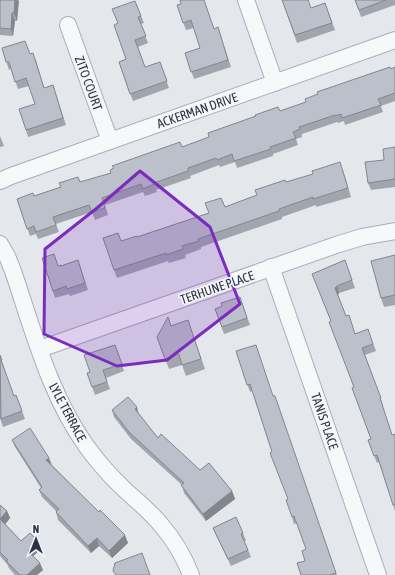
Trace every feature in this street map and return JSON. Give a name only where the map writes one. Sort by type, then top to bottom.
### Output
[{"type":"street","points":[[246,0],[275,83]]},
{"type":"street","name":"ZITO COURT","points":[[68,24],[110,141]]},
{"type":"street","name":"ACKERMAN DRIVE","points":[[0,181],[395,40]]},
{"type":"street","name":"TERHUNE PLACE","points":[[40,349],[362,237],[395,231]]},
{"type":"street","name":"LYLE TERRACE","points":[[0,244],[13,271],[60,402],[72,424],[87,447],[104,468],[162,525],[177,546],[191,575]]},
{"type":"street","name":"TANIS PLACE","points":[[271,268],[378,575]]},
{"type":"highlighted area","points":[[140,171],[210,227],[240,304],[167,360],[117,366],[44,334],[45,249],[97,208]]},
{"type":"building","points":[[0,0],[15,0],[11,29],[0,28]]},
{"type":"building","points":[[180,0],[204,0],[214,29],[218,27],[228,60],[191,72],[185,53],[200,48],[191,20],[183,23],[177,5],[181,4]]},
{"type":"building","points":[[282,0],[308,0],[311,8],[325,3],[332,23],[295,35]]},
{"type":"building","points":[[355,0],[386,0],[359,10]]},
{"type":"building","points":[[135,1],[141,16],[138,17],[146,36],[135,40],[145,67],[160,62],[167,81],[130,94],[119,62],[126,59],[114,25],[118,23],[112,9]]},
{"type":"building","points":[[25,41],[30,54],[33,53],[44,88],[53,85],[63,118],[26,130],[19,109],[35,104],[26,78],[15,82],[9,62],[6,62],[2,48]]},
{"type":"building","points":[[390,67],[391,69],[395,67],[395,93],[378,99],[381,105],[342,118],[341,114],[335,115],[299,127],[300,129],[293,132],[296,138],[270,147],[271,149],[234,161],[232,154],[217,160],[216,158],[188,168],[188,171],[154,183],[143,189],[141,184],[102,198],[105,208],[92,212],[89,205],[53,217],[56,225],[36,232],[34,226],[27,229],[17,199],[33,193],[34,196],[61,187],[59,183],[78,177],[80,182],[111,173],[110,170],[114,168],[112,166],[180,142],[182,147],[209,137],[208,133],[278,107],[280,111],[306,102],[305,99],[318,94],[317,92]]},
{"type":"building","points":[[395,147],[395,179],[368,183],[365,162],[384,160],[383,149]]},
{"type":"building","points":[[340,162],[348,188],[313,199],[313,197],[279,209],[279,211],[198,239],[199,241],[182,246],[183,249],[114,270],[103,238],[118,233],[121,241],[137,237],[209,213],[205,203],[221,198],[225,207],[257,195],[255,190],[285,180],[286,182],[313,174],[312,171]]},
{"type":"building","points":[[54,254],[58,266],[78,260],[85,283],[67,289],[66,286],[53,291],[42,258]]},
{"type":"building","points":[[395,255],[395,295],[381,298],[371,261]]},
{"type":"building","points":[[345,260],[352,280],[335,288],[346,316],[349,315],[355,334],[368,329],[373,344],[362,348],[381,398],[392,435],[395,434],[395,504],[393,505],[377,455],[374,456],[368,440],[371,439],[352,388],[354,387],[329,322],[331,321],[312,274]]},
{"type":"building","points":[[240,297],[247,318],[222,327],[215,309],[222,306],[221,303]]},
{"type":"building","points":[[168,317],[171,326],[188,320],[201,359],[182,365],[179,354],[165,359],[157,337]]},
{"type":"building","points":[[115,345],[122,364],[103,370],[107,382],[92,387],[87,373],[90,372],[84,355]]},
{"type":"building","points":[[256,345],[336,573],[330,575],[301,575],[297,563],[305,561],[302,551],[306,549],[294,516],[292,517],[286,500],[288,499],[270,453],[272,452],[250,384],[247,385],[236,351]]},
{"type":"building","points":[[0,355],[14,396],[16,395],[22,411],[1,419]]},
{"type":"building","points":[[128,397],[137,407],[135,409],[158,438],[161,434],[200,470],[209,463],[232,491],[203,514],[181,485],[184,483],[129,432],[112,410]]},
{"type":"building","points":[[30,428],[49,458],[46,460],[99,512],[100,510],[125,535],[109,551],[97,538],[88,546],[56,512],[59,509],[39,490],[42,487],[12,440]]},
{"type":"building","points":[[0,505],[7,511],[0,519]]},
{"type":"building","points":[[236,517],[248,550],[228,559],[213,528]]},
{"type":"building","points":[[0,519],[21,541],[30,533],[38,541],[28,551],[40,563],[27,575],[20,575],[6,561],[8,560],[0,552]]},
{"type":"building","points":[[142,553],[150,575],[116,575],[113,571],[115,563]]}]
